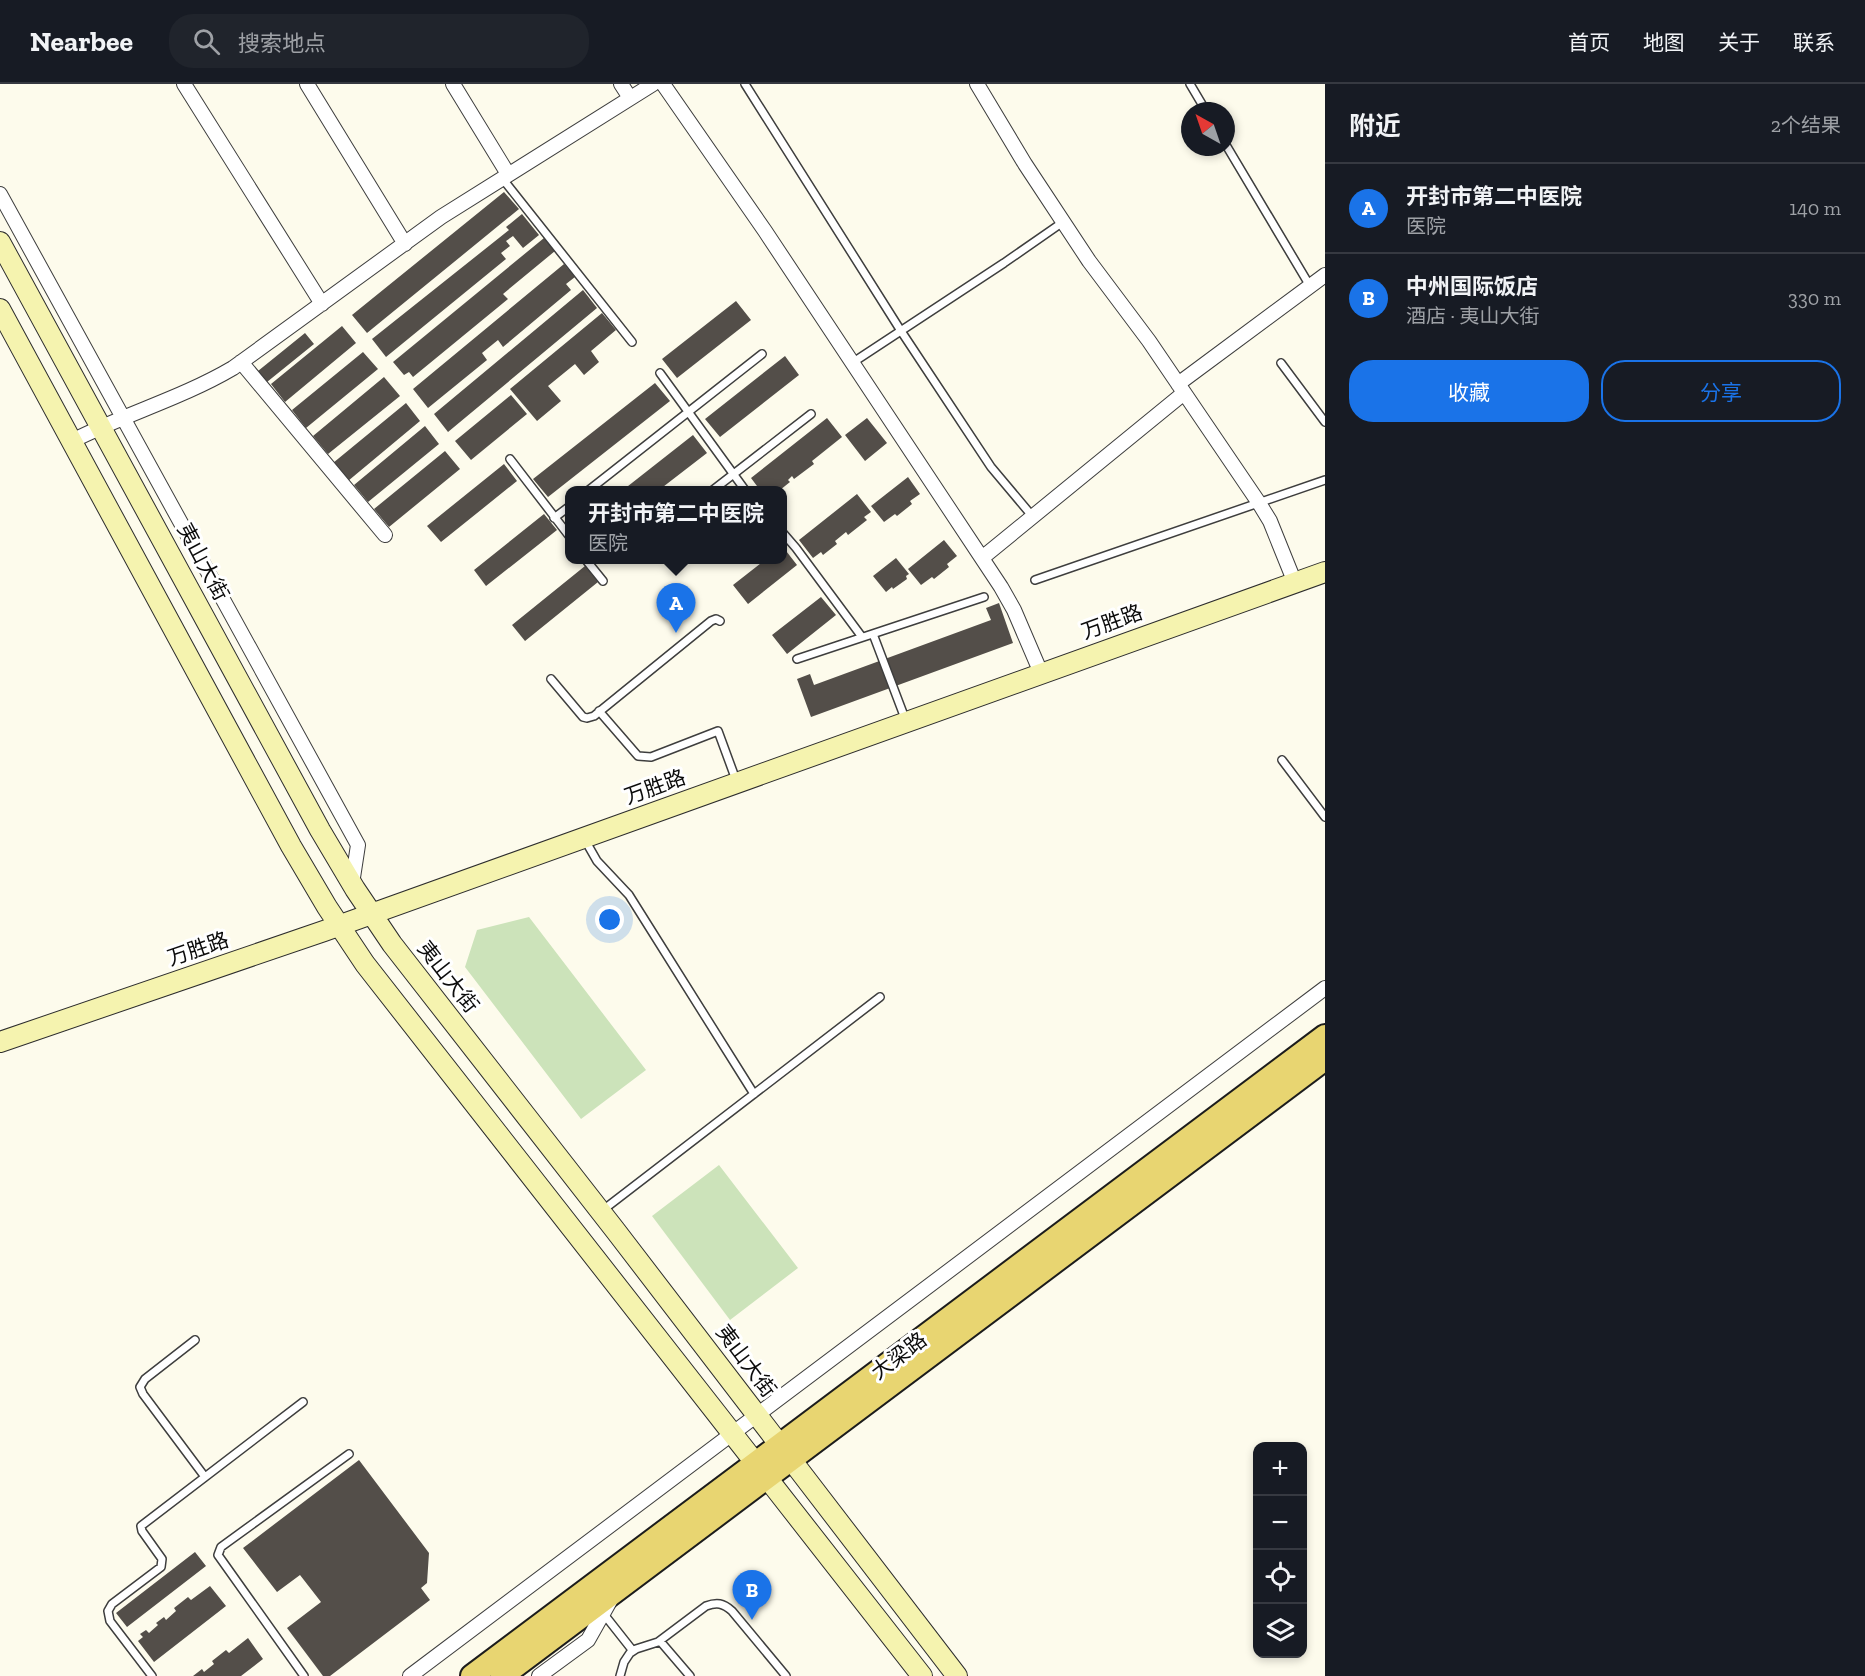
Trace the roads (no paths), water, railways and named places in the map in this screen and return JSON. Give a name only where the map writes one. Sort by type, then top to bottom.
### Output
[{"type":"main road","name":"夷山大街","points":[[0,242],[320,830],[392,945],[601,1212],[957,1676]]},
{"type":"main road","points":[[0,309],[291,846],[365,964],[922,1676]]},
{"type":"main road","name":"万胜路","points":[[0,1042],[340,926],[1325,572]]},
{"type":"main road","name":"大梁路","points":[[472,1676],[761,1471],[1325,1036]]},
{"type":"main road","name":"大梁路","points":[[786,1452],[1325,1059]]},
{"type":"main road","name":"大梁路","points":[[502,1676],[616,1591],[761,1471]]},
{"type":"street","points":[[184,84],[322,304]]},
{"type":"street","points":[[307,84],[405,244]]},
{"type":"street","points":[[453,84],[505,176]]},
{"type":"street","points":[[621,84],[630,98]]},
{"type":"street","points":[[72,441],[123,417],[208,383],[241,362],[441,217],[652,84]]},
{"type":"street","points":[[663,84],[771,241],[982,558],[1014,610],[1041,673]]},
{"type":"street","points":[[977,84],[1063,222],[1259,503],[1270,521],[1295,583]]},
{"type":"street","points":[[0,194],[358,845],[352,884]]},
{"type":"street","points":[[982,558],[1181,389],[1325,275]]},
{"type":"street","points":[[241,362],[385,536]]},
{"type":"street","points":[[410,1676],[1325,988]]},
{"type":"street","points":[[539,1676],[588,1640],[616,1591]]},
{"type":"lane","points":[[745,84],[901,331],[992,467],[1033,517]]},
{"type":"lane","points":[[1190,84],[1201,102]]},
{"type":"lane","points":[[1233,156],[1310,286]]},
{"type":"lane","points":[[505,176],[632,342]]},
{"type":"lane","points":[[852,363],[1004,264],[1063,222]]},
{"type":"lane","points":[[594,486],[762,354]]},
{"type":"lane","points":[[1281,363],[1325,422]]},
{"type":"lane","points":[[660,373],[742,486]]},
{"type":"lane","points":[[719,486],[811,414]]},
{"type":"lane","points":[[510,459],[565,531]]},
{"type":"lane","points":[[1035,580],[1325,480]]},
{"type":"lane","points":[[554,518],[565,510]]},
{"type":"lane","points":[[787,538],[861,637]]},
{"type":"lane","points":[[589,564],[603,581]]},
{"type":"lane","points":[[797,659],[984,597]]},
{"type":"lane","points":[[551,679],[582,717],[594,716],[711,621],[716,619],[720,621]]},
{"type":"lane","points":[[873,634],[906,722]]},
{"type":"lane","points":[[599,711],[638,756],[651,756],[718,731],[737,783]]},
{"type":"lane","points":[[1282,760],[1325,817]]},
{"type":"lane","points":[[584,838],[597,861],[629,895],[754,1094]]},
{"type":"lane","points":[[601,1212],[880,997]]},
{"type":"lane","points":[[195,1340],[145,1379],[141,1387],[143,1394],[206,1477]]},
{"type":"lane","points":[[152,1676],[110,1621],[108,1611],[112,1604],[161,1567],[162,1559],[142,1531],[141,1526],[303,1402]]},
{"type":"lane","points":[[304,1676],[218,1555],[221,1548],[349,1454]]},
{"type":"lane","points":[[620,1676],[624,1662],[636,1649],[652,1646],[706,1606],[714,1603],[725,1605],[732,1611],[786,1676]]},
{"type":"lane","points":[[603,1613],[633,1652]]},
{"type":"lane","points":[[660,1641],[690,1676]]},
{"type":"place","name":"开封市第二中医院","points":[[676,633]]},
{"type":"place","name":"中州国际饭店","points":[[752,1620]]}]
